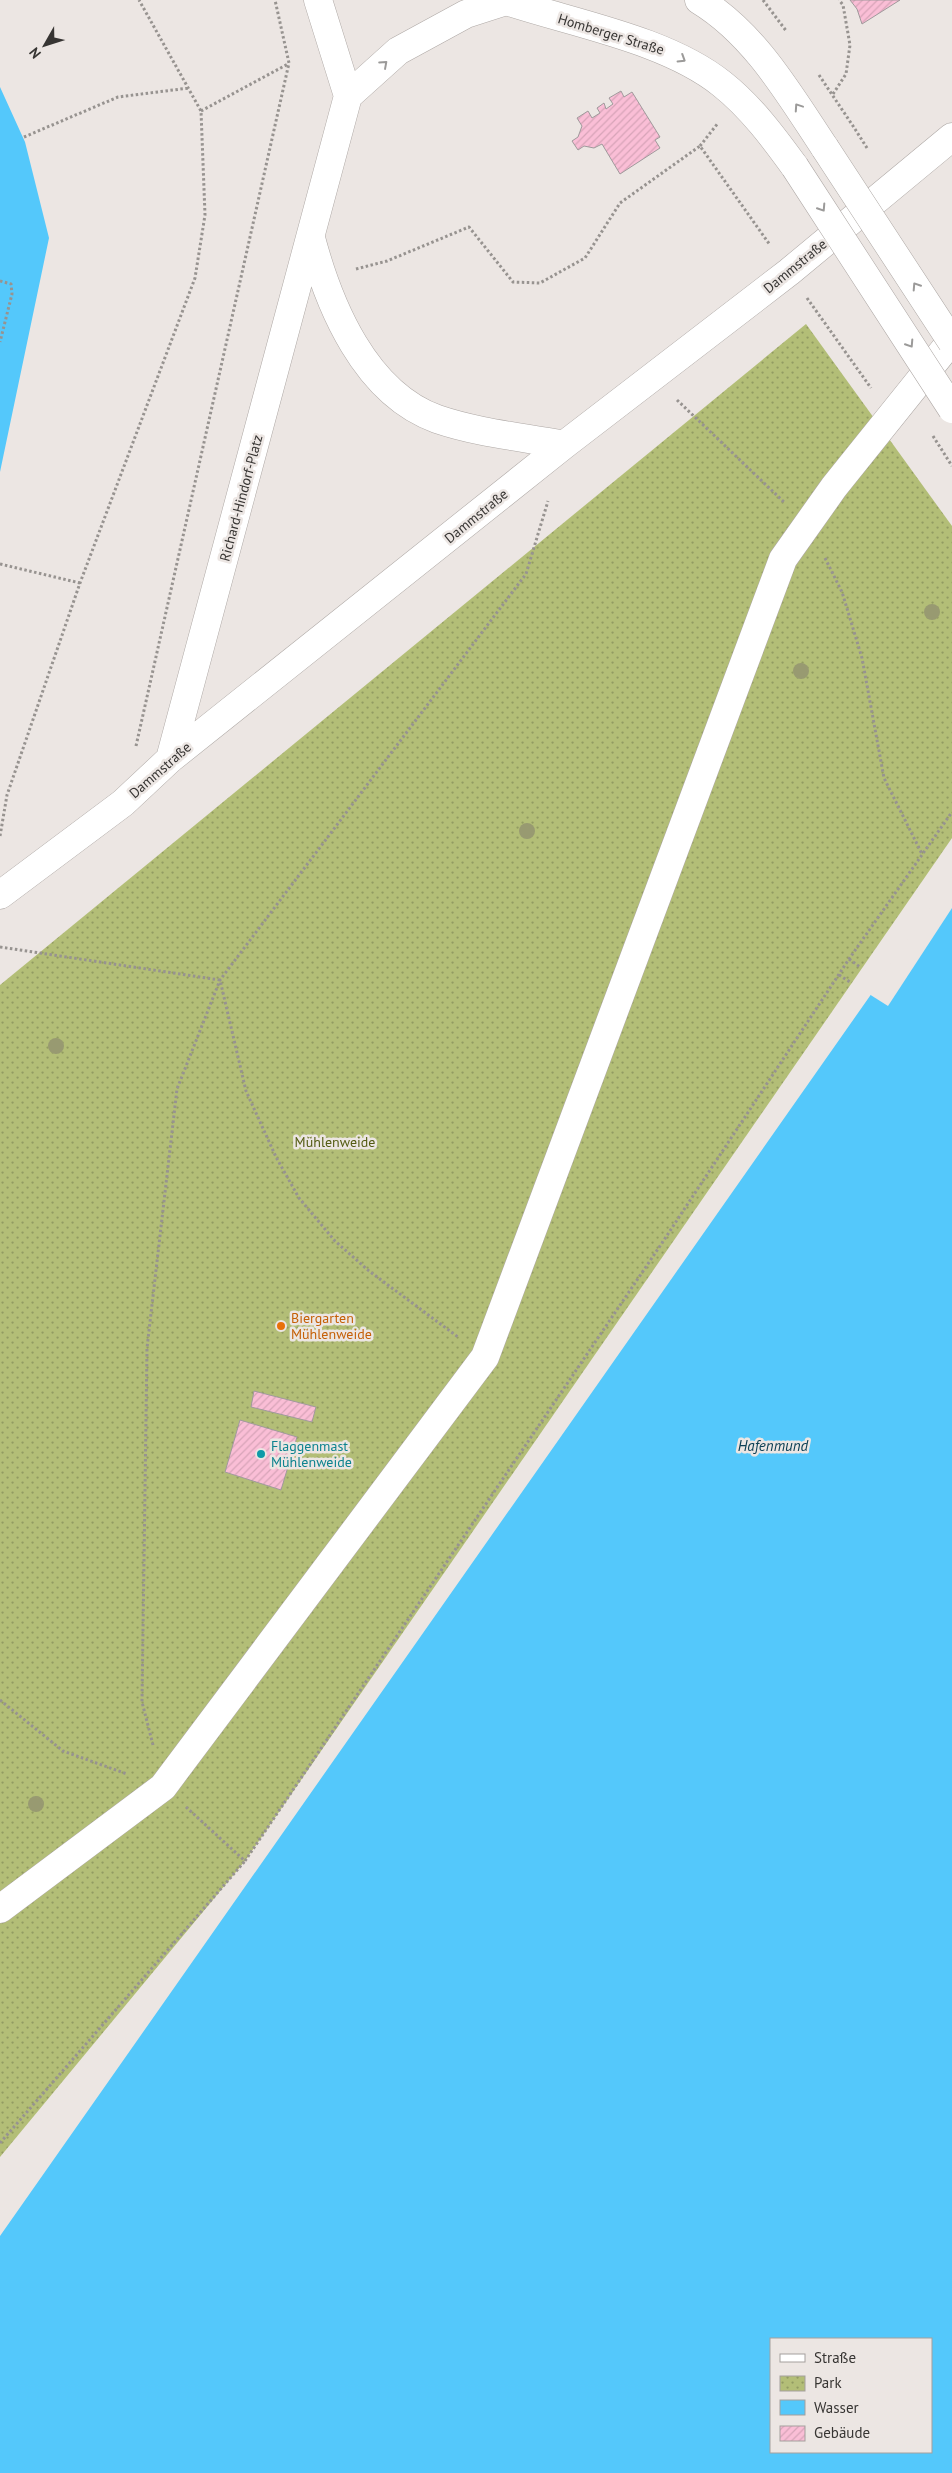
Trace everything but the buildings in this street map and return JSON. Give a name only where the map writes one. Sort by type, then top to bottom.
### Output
[{"type":"street","points":[[318,0],[348,96],[398,51],[466,14],[504,1]]},
{"type":"street","name":"Homberger Straße","points":[[504,1],[671,52],[722,84],[766,128],[795,167],[952,409]]},
{"type":"street","points":[[0,1909],[164,1787],[485,1357],[783,559],[834,487],[952,341],[764,58],[708,3]]},
{"type":"street","name":"Richard-Hindorf-Platz","points":[[170,759],[348,96]]},
{"type":"street","name":"Dammstraße","points":[[0,895],[123,803],[170,759],[564,445],[789,272],[952,137]]},
{"type":"street","name":"Richard-Hindorf-Platz","points":[[311,236],[322,279],[349,336],[371,370],[400,398],[436,418],[473,428],[564,445]]},
{"type":"path","points":[[0,836],[7,795],[80,583],[195,278],[205,215],[201,111],[139,0]]},
{"type":"path","points":[[134,754],[289,63],[275,0]]},
{"type":"path","points":[[832,94],[846,74],[850,45],[843,5],[839,0]]},
{"type":"path","points":[[201,111],[289,63]]},
{"type":"path","points":[[24,137],[118,97],[189,88]]},
{"type":"path","points":[[712,116],[720,121],[726,129]]},
{"type":"path","points":[[322,279],[387,261],[470,227],[513,282],[540,282],[586,258],[620,203],[700,146],[720,121]]},
{"type":"path","points":[[700,146],[715,164]]},
{"type":"path","points":[[0,281],[11,284],[12,294],[0,342]]},
{"type":"path","points":[[652,377],[808,524],[842,592],[862,658],[884,778],[922,854]]},
{"type":"path","points":[[164,1787],[142,1702],[147,1348],[177,1089],[220,980],[526,574],[564,445]]},
{"type":"path","points":[[0,564],[80,583]]},
{"type":"path","points":[[0,2143],[245,1861],[651,1260],[839,975],[952,812]]},
{"type":"path","points":[[0,947],[220,980]]},
{"type":"path","points":[[850,959],[860,967]]},
{"type":"path","points":[[839,975],[850,982]]},
{"type":"path","points":[[220,980],[246,1091],[276,1157],[299,1198],[335,1241],[369,1271],[485,1357]]},
{"type":"path","points":[[0,1700],[63,1751],[164,1787],[245,1861]]},
{"type":"green space","name":"Mühlenweide","points":[[806,324],[952,526],[952,838],[245,1861],[0,2157],[0,985]]},
{"type":"water","points":[[0,87],[25,142],[49,238],[0,472]]},
{"type":"water","name":"Hafenmund","points":[[952,879],[952,2473],[0,2473],[0,2236]]},
{"type":"pier","points":[[952,877],[952,908],[888,1006],[869,994]]},
{"type":"place","name":"Biergarten Mühlenweide","points":[[281,1326]]},
{"type":"place","name":"Flaggenmast Mühlenweide","points":[[261,1454]]}]
